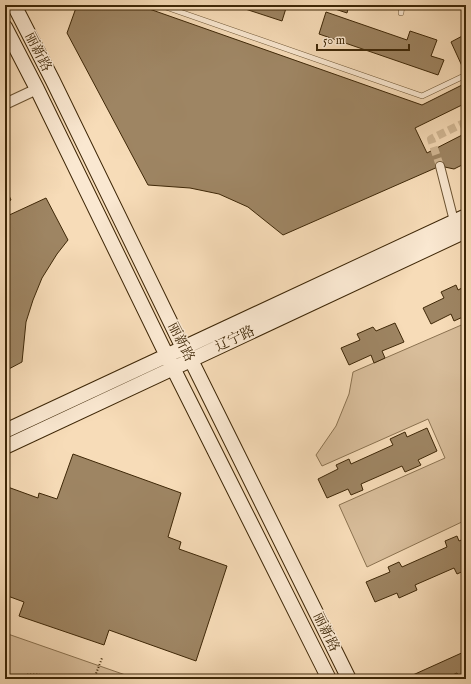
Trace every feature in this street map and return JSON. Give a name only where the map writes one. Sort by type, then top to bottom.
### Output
[{"type":"main road","name":"丽新路","points":[[14,5],[183,348],[191,360],[349,679]]},
{"type":"main road","name":"丽新路","points":[[5,27],[37,89],[167,356],[329,679]]},
{"type":"main road","name":"辽宁路","points":[[5,431],[460,218]]},
{"type":"main road","name":"辽宁路","points":[[5,448],[466,231]]},
{"type":"street","points":[[5,104],[37,89]]},
{"type":"street","points":[[440,166],[460,218]]},
{"type":"lane","points":[[160,5],[422,96],[466,75]]},
{"type":"lane","points":[[401,13],[402,5]]},
{"type":"path","points":[[94,679],[102,658]]},
{"type":"path","points":[[13,679],[18,676],[43,674],[59,679]]},
{"type":"shaded area","points":[[466,323],[466,520],[367,567],[339,505],[445,458],[428,419],[322,466],[316,455],[336,426],[349,394],[353,372]]},
{"type":"shaded area","points":[[5,633],[137,679],[5,679]]},
{"type":"building","points":[[77,5],[138,5],[422,105],[466,83],[466,103],[415,128],[427,153],[466,133],[466,163],[454,169],[440,166],[283,235],[248,207],[219,194],[190,188],[148,185],[67,33]]},
{"type":"building","points":[[233,5],[287,5],[282,21]]},
{"type":"building","points":[[336,5],[349,5],[347,13],[335,9]]},
{"type":"building","points":[[326,12],[407,40],[410,31],[437,40],[431,56],[444,60],[438,75],[319,34]]},
{"type":"building","points":[[466,34],[466,65],[462,66],[451,42]]},
{"type":"building","points":[[5,187],[11,200],[5,203]]},
{"type":"building","points":[[46,198],[68,240],[42,278],[33,300],[26,322],[22,362],[5,371],[5,217]]},
{"type":"building","points":[[456,285],[458,290],[466,286],[466,308],[462,310],[465,316],[454,321],[451,314],[431,324],[423,308],[444,298],[441,292]]},
{"type":"building","points":[[395,323],[404,342],[382,351],[385,358],[374,363],[371,355],[349,365],[341,348],[360,340],[357,334],[373,327],[376,331]]},
{"type":"building","points":[[427,428],[437,451],[418,460],[421,465],[405,472],[402,466],[361,484],[363,490],[351,495],[348,489],[327,498],[318,479],[338,469],[336,465],[349,459],[351,464],[393,445],[390,439],[405,432],[407,437]]},
{"type":"building","points":[[73,454],[181,493],[168,537],[181,542],[179,549],[227,566],[196,661],[109,630],[104,645],[19,616],[24,602],[5,595],[5,486],[38,498],[39,493],[57,499]]},
{"type":"building","points":[[457,536],[459,541],[466,538],[466,570],[457,574],[454,568],[415,585],[417,590],[399,598],[397,593],[375,602],[366,582],[390,572],[388,567],[399,562],[402,567],[447,547],[445,541]]},
{"type":"building","points":[[466,651],[466,679],[460,679],[457,673],[444,679],[404,679]]},
{"type":"tunnel","points":[[440,166],[431,139],[466,122]]}]
